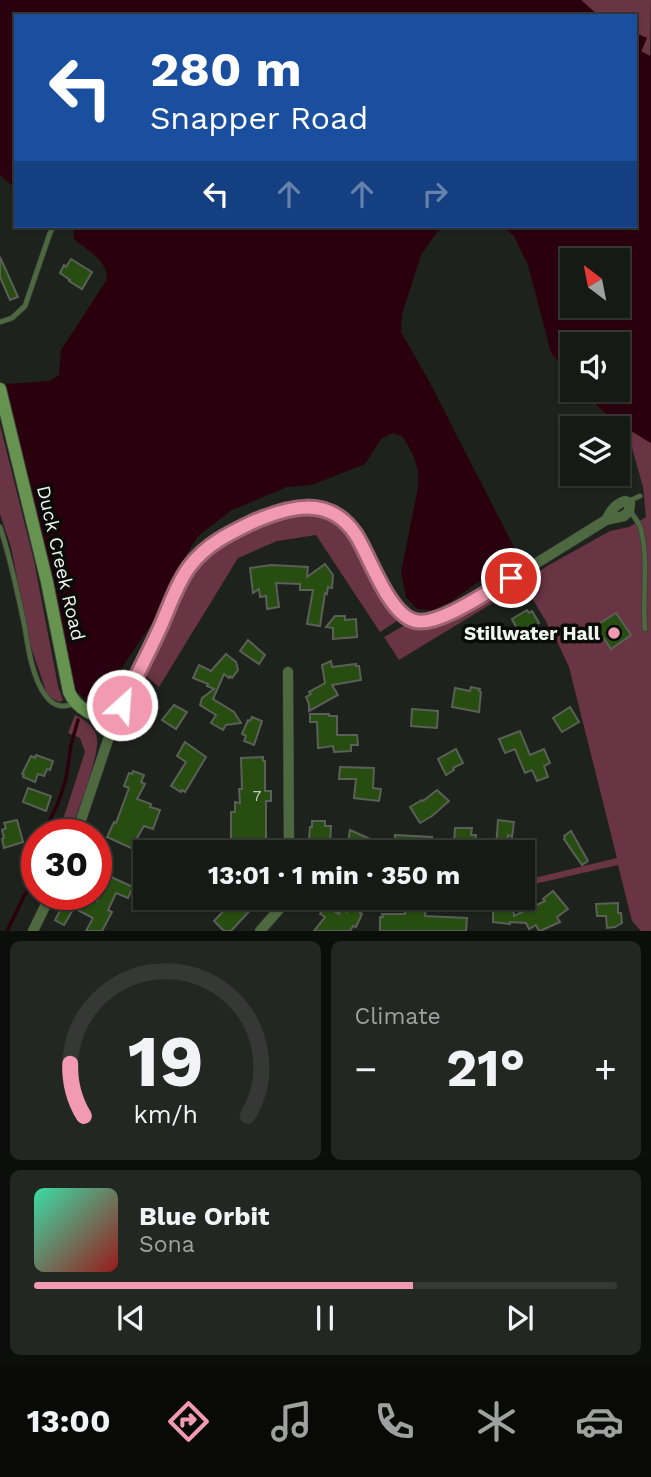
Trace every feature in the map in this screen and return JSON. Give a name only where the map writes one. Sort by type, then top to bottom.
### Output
[{"type":"street","name":"Duck Creek Road","points":[[0,389],[47,582],[67,685],[75,702]]},
{"type":"street","points":[[81,819],[114,722],[188,568],[205,550],[226,535],[273,513],[294,508],[329,512],[345,522],[357,537],[397,610],[419,622],[448,614],[606,520],[615,507],[625,501],[629,506]]},
{"type":"street","points":[[288,672],[289,840]]},
{"type":"street","points":[[75,702],[95,715],[114,722]]},
{"type":"street","points":[[33,931],[43,910]]},
{"type":"street","points":[[260,931],[278,910]]},
{"type":"lane","points":[[0,322],[12,318],[26,306],[53,228]]},
{"type":"lane","points":[[640,496],[629,506],[641,529],[645,571],[645,629]]},
{"type":"lane","points":[[0,527],[8,550],[27,643],[40,686],[45,696],[53,703],[62,707],[75,702]]},
{"type":"shaded area","points":[[0,0],[581,0],[597,14],[14,14],[14,187],[0,175]]},
{"type":"shaded area","points":[[581,0],[651,0],[650,56],[641,52],[647,38],[637,34],[637,14],[597,14]]},
{"type":"shaded area","points":[[637,34],[647,38],[641,51],[651,55],[651,443],[630,430],[630,416],[609,416],[593,402],[630,402],[630,332],[560,332],[560,364],[551,353],[528,265],[514,236],[504,228],[637,228]]},
{"type":"shaded area","points":[[73,228],[445,228],[437,232],[421,255],[402,314],[401,332],[517,553],[452,601],[432,610],[417,609],[406,597],[401,572],[418,488],[418,470],[403,437],[393,433],[381,439],[365,464],[312,485],[287,487],[232,510],[198,536],[156,617],[121,669],[88,701],[74,690],[35,506],[5,384],[49,381],[59,375],[61,350],[106,281],[107,274],[102,263],[74,239]]},
{"type":"shaded area","points":[[570,242],[624,248],[569,248]]},
{"type":"shaded area","points":[[630,249],[651,251],[651,931],[641,931],[632,921],[618,865],[535,884],[535,878],[617,858],[569,667],[556,639],[552,640],[547,623],[529,593],[532,576],[610,531],[629,527],[646,517],[643,487],[630,441],[630,416],[609,416],[591,402],[630,402],[630,332],[560,332],[560,364],[551,353],[560,300],[560,318],[630,318]]},
{"type":"shaded area","points":[[0,425],[34,561],[63,700],[60,702],[48,697],[31,647],[11,547],[0,514]]},
{"type":"shaded area","points":[[299,510],[326,518],[342,527],[367,567],[383,602],[397,621],[380,632],[316,535],[277,541],[238,558],[159,687],[147,677],[146,667],[198,566],[224,543],[269,518]]},
{"type":"shaded area","points":[[515,582],[519,587],[399,660],[384,637],[405,625],[428,629],[454,618]]},
{"type":"shaded area","points":[[75,715],[94,731],[97,741],[90,774],[73,819],[63,819],[85,752],[80,738],[68,733]]},
{"type":"building","points":[[0,257],[18,297],[10,300],[0,277]]},
{"type":"building","points":[[71,259],[92,272],[82,289],[60,273]]},
{"type":"building","points":[[325,564],[333,575],[332,588],[328,587],[327,594],[325,593],[320,626],[307,624],[313,590],[300,590],[300,584],[276,583],[279,607],[267,609],[266,596],[260,597],[259,589],[253,593],[250,568],[271,565],[308,567],[307,577]]},
{"type":"building","points":[[527,610],[529,613],[532,611],[539,623],[520,634],[512,619]]},
{"type":"building","name":"Stillwater Hall","points":[[616,613],[631,635],[611,649],[596,626]]},
{"type":"building","points":[[335,616],[345,616],[345,620],[356,619],[357,637],[333,639],[333,628],[326,627]]},
{"type":"building","points":[[248,640],[265,655],[259,664],[240,651]]},
{"type":"building","points":[[226,654],[236,662],[238,670],[232,678],[224,674],[213,699],[234,712],[241,723],[226,725],[223,730],[211,723],[216,715],[200,705],[202,698],[214,689],[193,678],[199,665],[211,671]]},
{"type":"building","points":[[331,661],[332,667],[356,664],[359,666],[361,680],[332,685],[338,695],[309,711],[306,697],[311,694],[309,692],[325,683],[322,665]]},
{"type":"building","points":[[471,687],[480,689],[481,692],[479,712],[452,707],[455,688],[470,691]]},
{"type":"building","points":[[174,705],[187,712],[176,729],[162,720]]},
{"type":"building","points":[[570,707],[579,722],[562,732],[553,718]]},
{"type":"building","points":[[412,709],[438,711],[437,728],[411,726]]},
{"type":"building","points":[[310,714],[337,716],[337,735],[357,735],[358,745],[351,745],[351,751],[334,752],[333,746],[318,748],[317,722],[310,722]]},
{"type":"building","points":[[252,717],[262,721],[254,745],[244,741],[246,736],[242,734]]},
{"type":"building","points":[[520,731],[530,755],[544,749],[550,763],[544,766],[548,777],[537,781],[532,770],[525,773],[515,749],[505,753],[499,739]]},
{"type":"building","points":[[185,742],[206,757],[185,792],[181,792],[171,786],[186,762],[177,756]]},
{"type":"building","points":[[456,749],[463,763],[446,775],[438,759]]},
{"type":"building","points":[[36,755],[53,761],[50,770],[47,769],[44,776],[38,774],[35,782],[22,774],[31,756],[35,758]]},
{"type":"building","points":[[263,757],[265,761],[265,791],[271,791],[271,801],[266,801],[266,840],[231,840],[231,812],[235,812],[235,802],[240,803],[239,789],[242,789],[241,758]]},
{"type":"building","points":[[340,767],[374,768],[373,788],[381,789],[379,801],[354,798],[356,779],[339,779]]},
{"type":"building","points":[[133,771],[144,775],[141,782],[145,784],[137,799],[160,810],[153,829],[144,826],[136,840],[133,840],[131,848],[112,839],[112,826],[116,823],[129,788],[124,786],[129,773],[132,774]]},
{"type":"building","points":[[28,788],[51,796],[46,811],[23,802]]},
{"type":"building","points":[[437,790],[449,801],[420,823],[410,807]]},
{"type":"building","points":[[17,820],[21,843],[4,848],[4,823]]},
{"type":"building","points":[[498,820],[514,822],[512,837],[508,835],[507,840],[497,840]]},
{"type":"building","points":[[312,821],[325,821],[325,826],[331,826],[330,840],[309,840]]},
{"type":"building","points":[[455,828],[472,828],[471,835],[476,835],[476,840],[454,840]]},
{"type":"building","points":[[350,830],[370,839],[370,840],[348,840]]},
{"type":"building","points":[[571,831],[588,861],[582,865],[564,839]]},
{"type":"building","points":[[395,835],[432,837],[432,840],[395,840]]},
{"type":"building","points":[[112,877],[133,887],[128,898],[116,893],[112,902]]},
{"type":"building","points":[[553,891],[568,909],[557,917],[560,922],[539,931],[536,925],[529,929],[526,923],[493,922],[493,910],[514,910],[514,916],[526,910],[535,910],[535,906],[545,901],[543,899]]},
{"type":"building","points":[[618,903],[622,923],[607,928],[606,916],[597,916],[596,904]]},
{"type":"building","points":[[60,910],[73,910],[64,925],[55,920]]},
{"type":"building","points":[[78,910],[112,912],[102,931],[86,931],[93,918]]},
{"type":"building","points":[[224,910],[250,910],[231,931],[224,931],[214,921]]},
{"type":"building","points":[[322,910],[332,910],[339,914],[341,910],[361,910],[362,914],[356,927],[353,926],[350,931],[314,931],[325,917],[320,914]]},
{"type":"building","points":[[426,910],[425,916],[467,918],[466,931],[380,931],[382,914]]},
{"type":"waterway","points":[[50,819],[66,779],[78,720]]},
{"type":"waterway","points":[[7,931],[21,902]]},
{"type":"place","name":"Stillwater Hall","points":[[614,633]]},
{"type":"route","points":[[122,705],[188,568],[205,550],[226,535],[284,509],[320,509],[345,522],[357,537],[397,610],[414,621],[426,622],[441,618],[511,578]]}]
